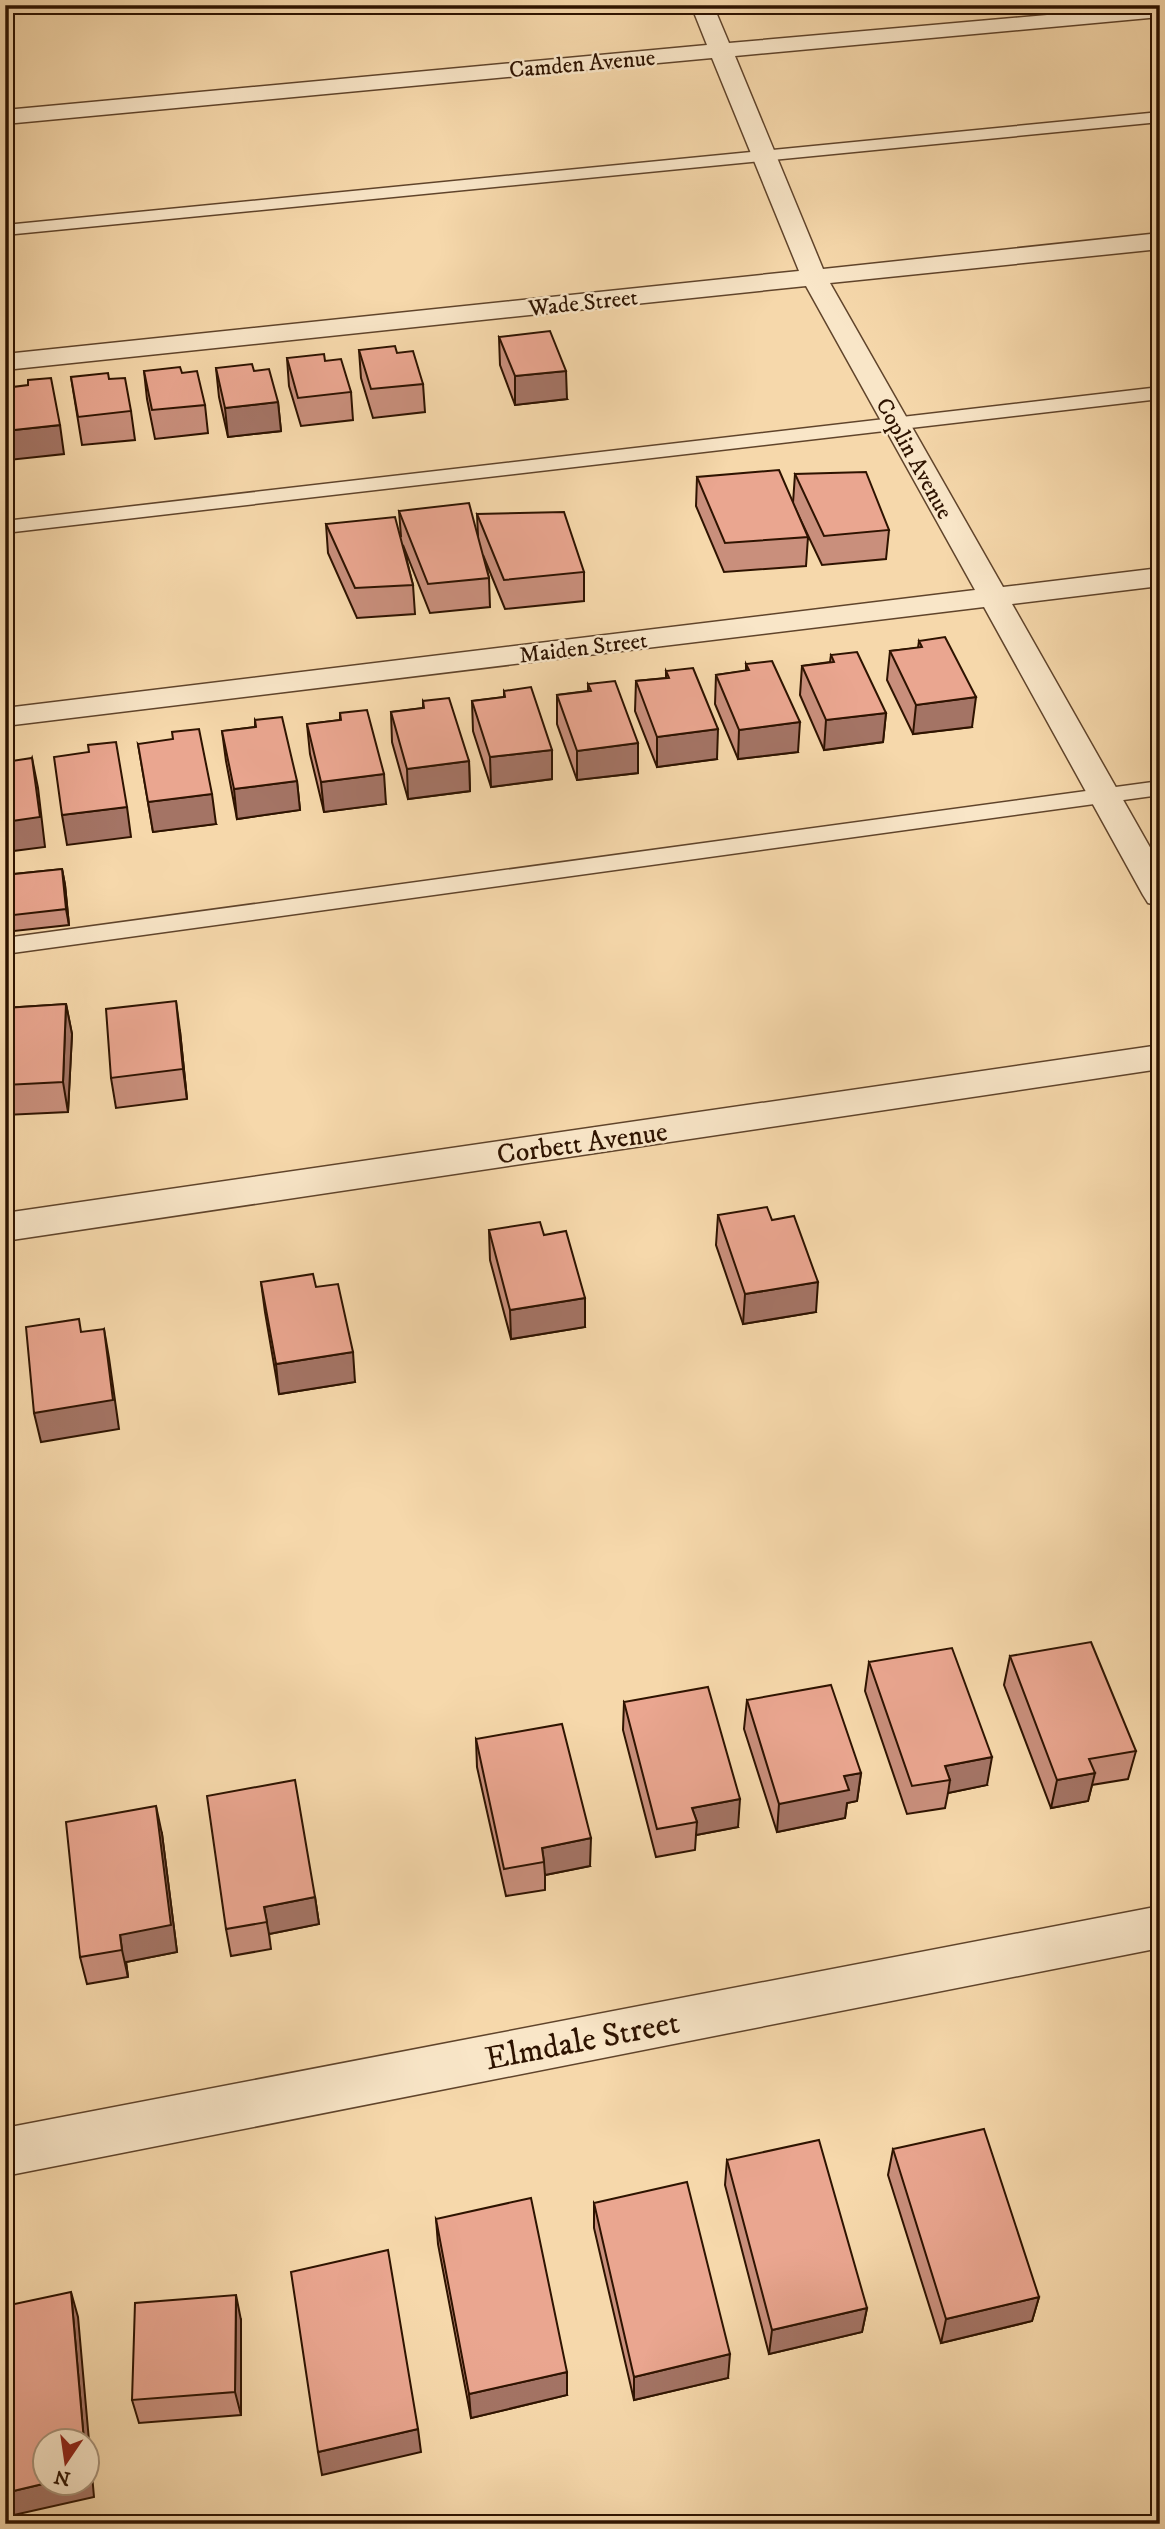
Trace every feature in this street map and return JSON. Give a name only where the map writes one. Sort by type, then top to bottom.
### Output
[{"type":"street","name":"Coplin Avenue","points":[[702,5],[814,277],[1160,895]]},
{"type":"street","name":"Camden Avenue","points":[[5,117],[1160,10]]},
{"type":"street","name":"Wade Street","points":[[5,362],[1160,241]]},
{"type":"street","name":"Maiden Street","points":[[5,718],[1160,577]]},
{"type":"street","name":"Corbett Avenue","points":[[5,1227],[1160,1057]]},
{"type":"street","name":"Elmdale Street","points":[[5,2152],[1160,1927]]},
{"type":"lane","points":[[5,230],[1160,117]]},
{"type":"lane","points":[[5,527],[1160,393]]},
{"type":"lane","points":[[5,946],[1160,788]]},
{"type":"building","points":[[550,331],[566,371],[515,376],[499,337]]},
{"type":"building","points":[[395,346],[397,353],[413,351],[423,384],[371,389],[359,350]]},
{"type":"building","points":[[324,354],[325,361],[341,359],[351,392],[298,398],[287,358]]},
{"type":"building","points":[[252,364],[254,371],[269,369],[278,402],[225,408],[216,368]]},
{"type":"building","points":[[180,367],[182,373],[197,371],[205,405],[152,410],[144,371]]},
{"type":"building","points":[[108,373],[109,379],[125,378],[131,411],[78,417],[71,377]]},
{"type":"building","points":[[51,378],[60,425],[5,431],[5,388],[28,385],[28,380]]},
{"type":"building","points":[[779,470],[808,537],[725,543],[697,477]]},
{"type":"building","points":[[866,472],[889,530],[824,536],[795,474]]},
{"type":"building","points":[[469,503],[489,578],[428,584],[399,511]]},
{"type":"building","points":[[564,512],[584,572],[504,580],[477,514]]},
{"type":"building","points":[[395,517],[413,585],[355,588],[326,524]]},
{"type":"building","points":[[945,637],[976,697],[916,705],[890,651],[922,647],[919,641]]},
{"type":"building","points":[[857,652],[886,713],[826,720],[802,666],[834,662],[831,655]]},
{"type":"building","points":[[772,661],[800,722],[739,730],[716,675],[749,670],[746,664]]},
{"type":"building","points":[[693,668],[718,729],[657,737],[636,681],[669,678],[666,671]]},
{"type":"building","points":[[615,681],[638,743],[577,751],[557,695],[591,691],[588,684]]},
{"type":"building","points":[[531,687],[552,750],[490,757],[472,701],[505,697],[504,691]]},
{"type":"building","points":[[449,698],[469,761],[407,769],[391,712],[424,708],[423,701]]},
{"type":"building","points":[[367,710],[384,774],[321,782],[307,724],[341,720],[340,713]]},
{"type":"building","points":[[282,717],[297,781],[234,789],[222,731],[256,727],[255,720]]},
{"type":"building","points":[[199,729],[212,794],[148,802],[138,744],[173,739],[172,732]]},
{"type":"building","points":[[116,742],[127,807],[62,815],[54,757],[89,752],[88,745]]},
{"type":"building","points":[[32,758],[40,817],[5,822],[5,762]]},
{"type":"building","points":[[62,869],[66,909],[5,916],[5,875]]},
{"type":"building","points":[[176,1001],[183,1069],[111,1078],[106,1009]]},
{"type":"building","points":[[66,1004],[63,1082],[5,1085],[5,1008]]},
{"type":"building","points":[[767,1207],[772,1220],[794,1216],[818,1282],[745,1294],[718,1215]]},
{"type":"building","points":[[540,1222],[544,1235],[566,1231],[585,1298],[510,1310],[489,1230]]},
{"type":"building","points":[[313,1274],[316,1287],[338,1284],[353,1352],[276,1364],[261,1282]]},
{"type":"building","points":[[79,1319],[81,1332],[104,1329],[113,1400],[34,1413],[26,1327]]},
{"type":"building","points":[[1091,1642],[1136,1751],[1089,1759],[1095,1773],[1057,1780],[1010,1656]]},
{"type":"building","points":[[952,1648],[992,1757],[945,1766],[950,1780],[912,1786],[869,1662]]},
{"type":"building","points":[[831,1685],[861,1773],[844,1776],[849,1790],[779,1804],[747,1700]]},
{"type":"building","points":[[708,1687],[740,1799],[692,1808],[697,1822],[657,1829],[624,1702]]},
{"type":"building","points":[[562,1724],[591,1838],[542,1848],[544,1862],[504,1869],[476,1739]]},
{"type":"building","points":[[295,1780],[315,1897],[264,1907],[267,1922],[226,1929],[207,1796]]},
{"type":"building","points":[[156,1806],[171,1925],[120,1935],[122,1950],[80,1957],[66,1822]]},
{"type":"building","points":[[984,2129],[1039,2297],[946,2319],[893,2149]]},
{"type":"building","points":[[819,2140],[867,2308],[772,2330],[727,2160]]},
{"type":"building","points":[[687,2182],[730,2354],[634,2377],[594,2203]]},
{"type":"building","points":[[531,2198],[567,2372],[469,2394],[436,2219]]},
{"type":"building","points":[[388,2250],[418,2429],[318,2452],[291,2272]]},
{"type":"building","points":[[71,2292],[83,2428],[32,2428],[32,2487],[5,2493],[5,2306]]},
{"type":"building","points":[[236,2295],[235,2392],[132,2400],[135,2303]]}]
